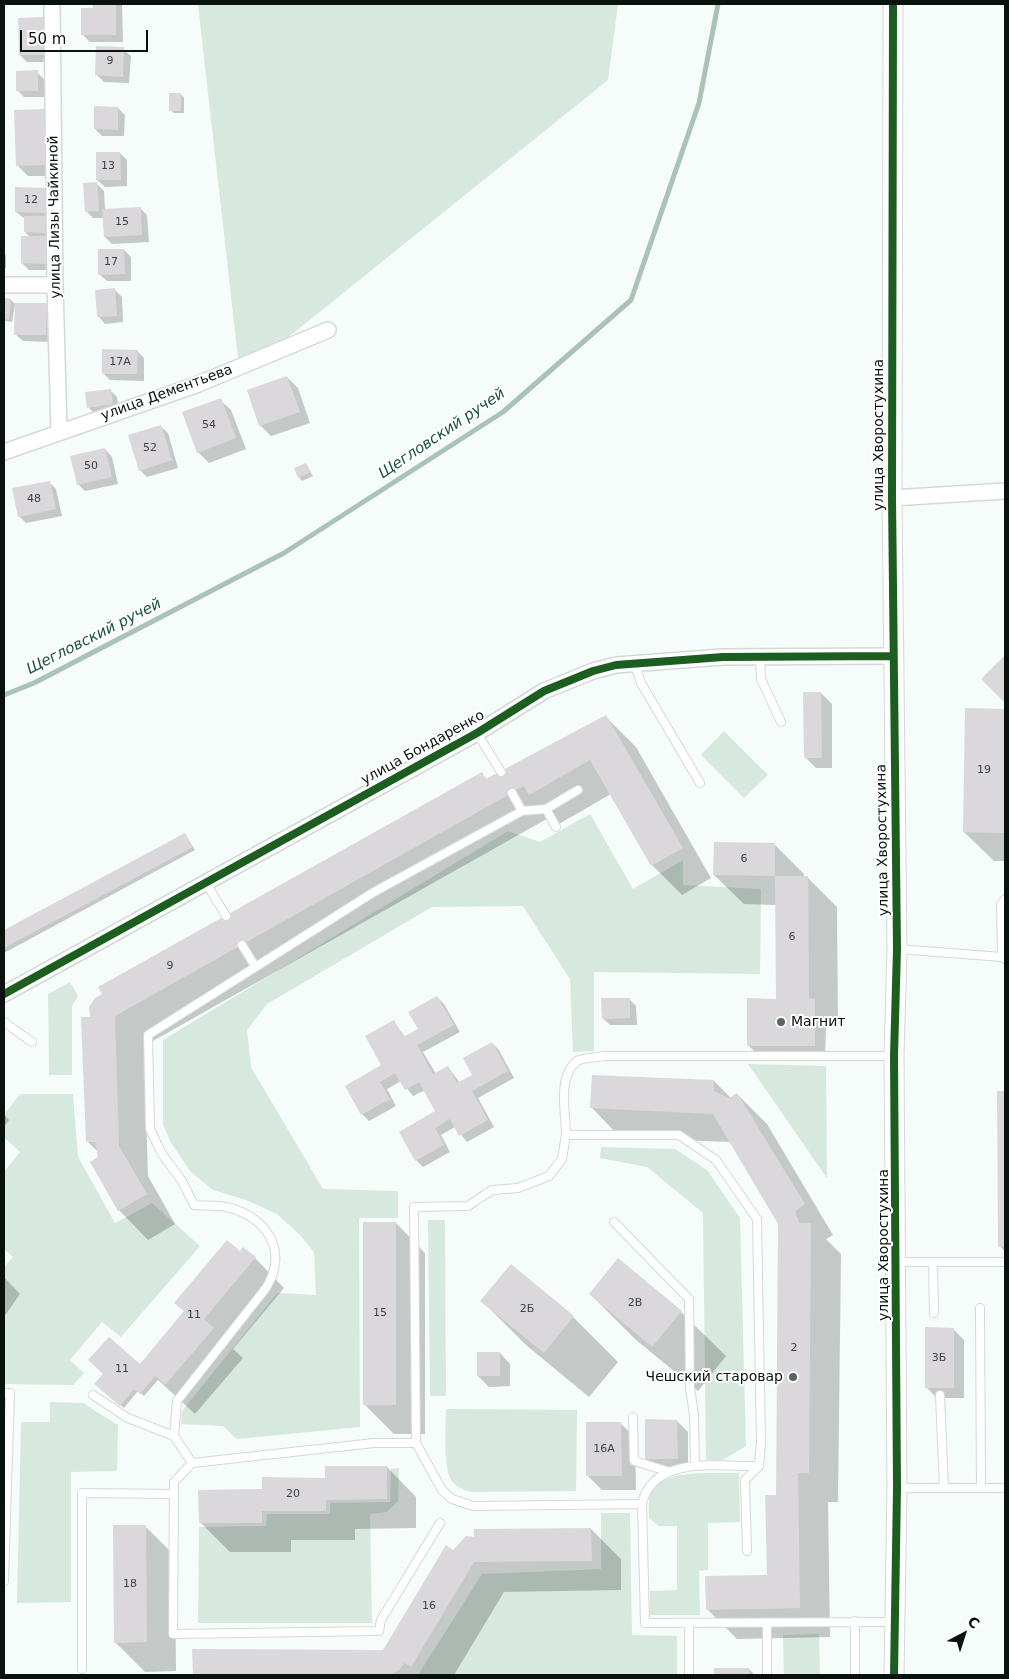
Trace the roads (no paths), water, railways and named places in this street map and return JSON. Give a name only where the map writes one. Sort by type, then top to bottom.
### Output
[{"type":"street","name":"улица Лизы Чайкиной","points":[[52,4],[55,285],[59,431]]},
{"type":"street","name":"улица Хворостухина","points":[[893,4],[892,498],[897,949],[894,1056],[897,1262],[897,1488],[894,1675]]},
{"type":"street","points":[[4,286],[55,285]]},
{"type":"street","name":"улица Дементьева","points":[[4,452],[59,431],[196,385],[328,330]]},
{"type":"street","points":[[892,498],[1005,491]]},
{"type":"street","name":"улица Бондаренко","points":[[5,995],[477,733],[544,692],[593,670],[634,662],[760,656],[893,656]]},
{"type":"lane","points":[[760,656],[761,679],[781,722]]},
{"type":"lane","points":[[634,662],[641,683],[700,783]]},
{"type":"lane","points":[[477,733],[500,772]]},
{"type":"lane","points":[[174,1436],[177,1401],[266,1288],[275,1274],[277,1261],[271,1238],[256,1221],[227,1207],[194,1205],[182,1181],[162,1154],[150,1129],[148,1035],[374,892],[522,811],[546,809],[578,790]]},
{"type":"lane","points":[[512,793],[522,811]]},
{"type":"lane","points":[[546,809],[556,826]]},
{"type":"lane","points":[[206,882],[226,916]]},
{"type":"lane","points":[[897,949],[1004,958],[1002,904],[1005,899]]},
{"type":"lane","points":[[242,945],[255,966]]},
{"type":"lane","points":[[4,1022],[32,1042]]},
{"type":"lane","points":[[642,1504],[473,1506],[452,1499],[442,1490],[416,1443],[414,1207],[468,1206],[492,1190],[518,1188],[549,1176],[562,1159],[566,1135],[565,1080],[570,1069],[578,1060],[604,1056],[894,1056]]},
{"type":"lane","points":[[566,1135],[678,1134],[716,1160],[757,1219],[761,1442],[760,1466],[745,1480],[747,1551]]},
{"type":"lane","points":[[614,1222],[690,1300],[690,1388],[694,1415],[695,1466]]},
{"type":"lane","points":[[897,1262],[1005,1262]]},
{"type":"lane","points":[[933,1263],[934,1313]]},
{"type":"lane","points":[[980,1308],[981,1487]]},
{"type":"lane","points":[[4,1394],[10,1394],[4,1582]]},
{"type":"lane","points":[[940,1394],[944,1487]]},
{"type":"lane","points":[[93,1395],[128,1418],[174,1436],[192,1463]]},
{"type":"lane","points":[[633,1417],[634,1461],[667,1471],[695,1466],[760,1466]]},
{"type":"lane","points":[[416,1443],[374,1443],[192,1463],[174,1482],[173,1634],[379,1631],[381,1620],[440,1523]]},
{"type":"lane","points":[[667,1471],[644,1494],[642,1504],[645,1623],[894,1622]]},
{"type":"lane","points":[[897,1488],[1005,1488]]},
{"type":"lane","points":[[82,1668],[82,1493],[174,1494]]},
{"type":"lane","points":[[855,1621],[855,1675]]},
{"type":"lane","points":[[767,1623],[768,1675]]},
{"type":"lane","points":[[689,1624],[689,1675]]},
{"type":"waterway","name":"Щегловский ручей","points":[[4,695],[34,683],[284,553],[503,412],[631,300],[699,103],[718,4]]},
{"type":"place","name":"Магнит","points":[[781,1022]]},
{"type":"place","name":"Чешский старовар","points":[[793,1377]]}]
